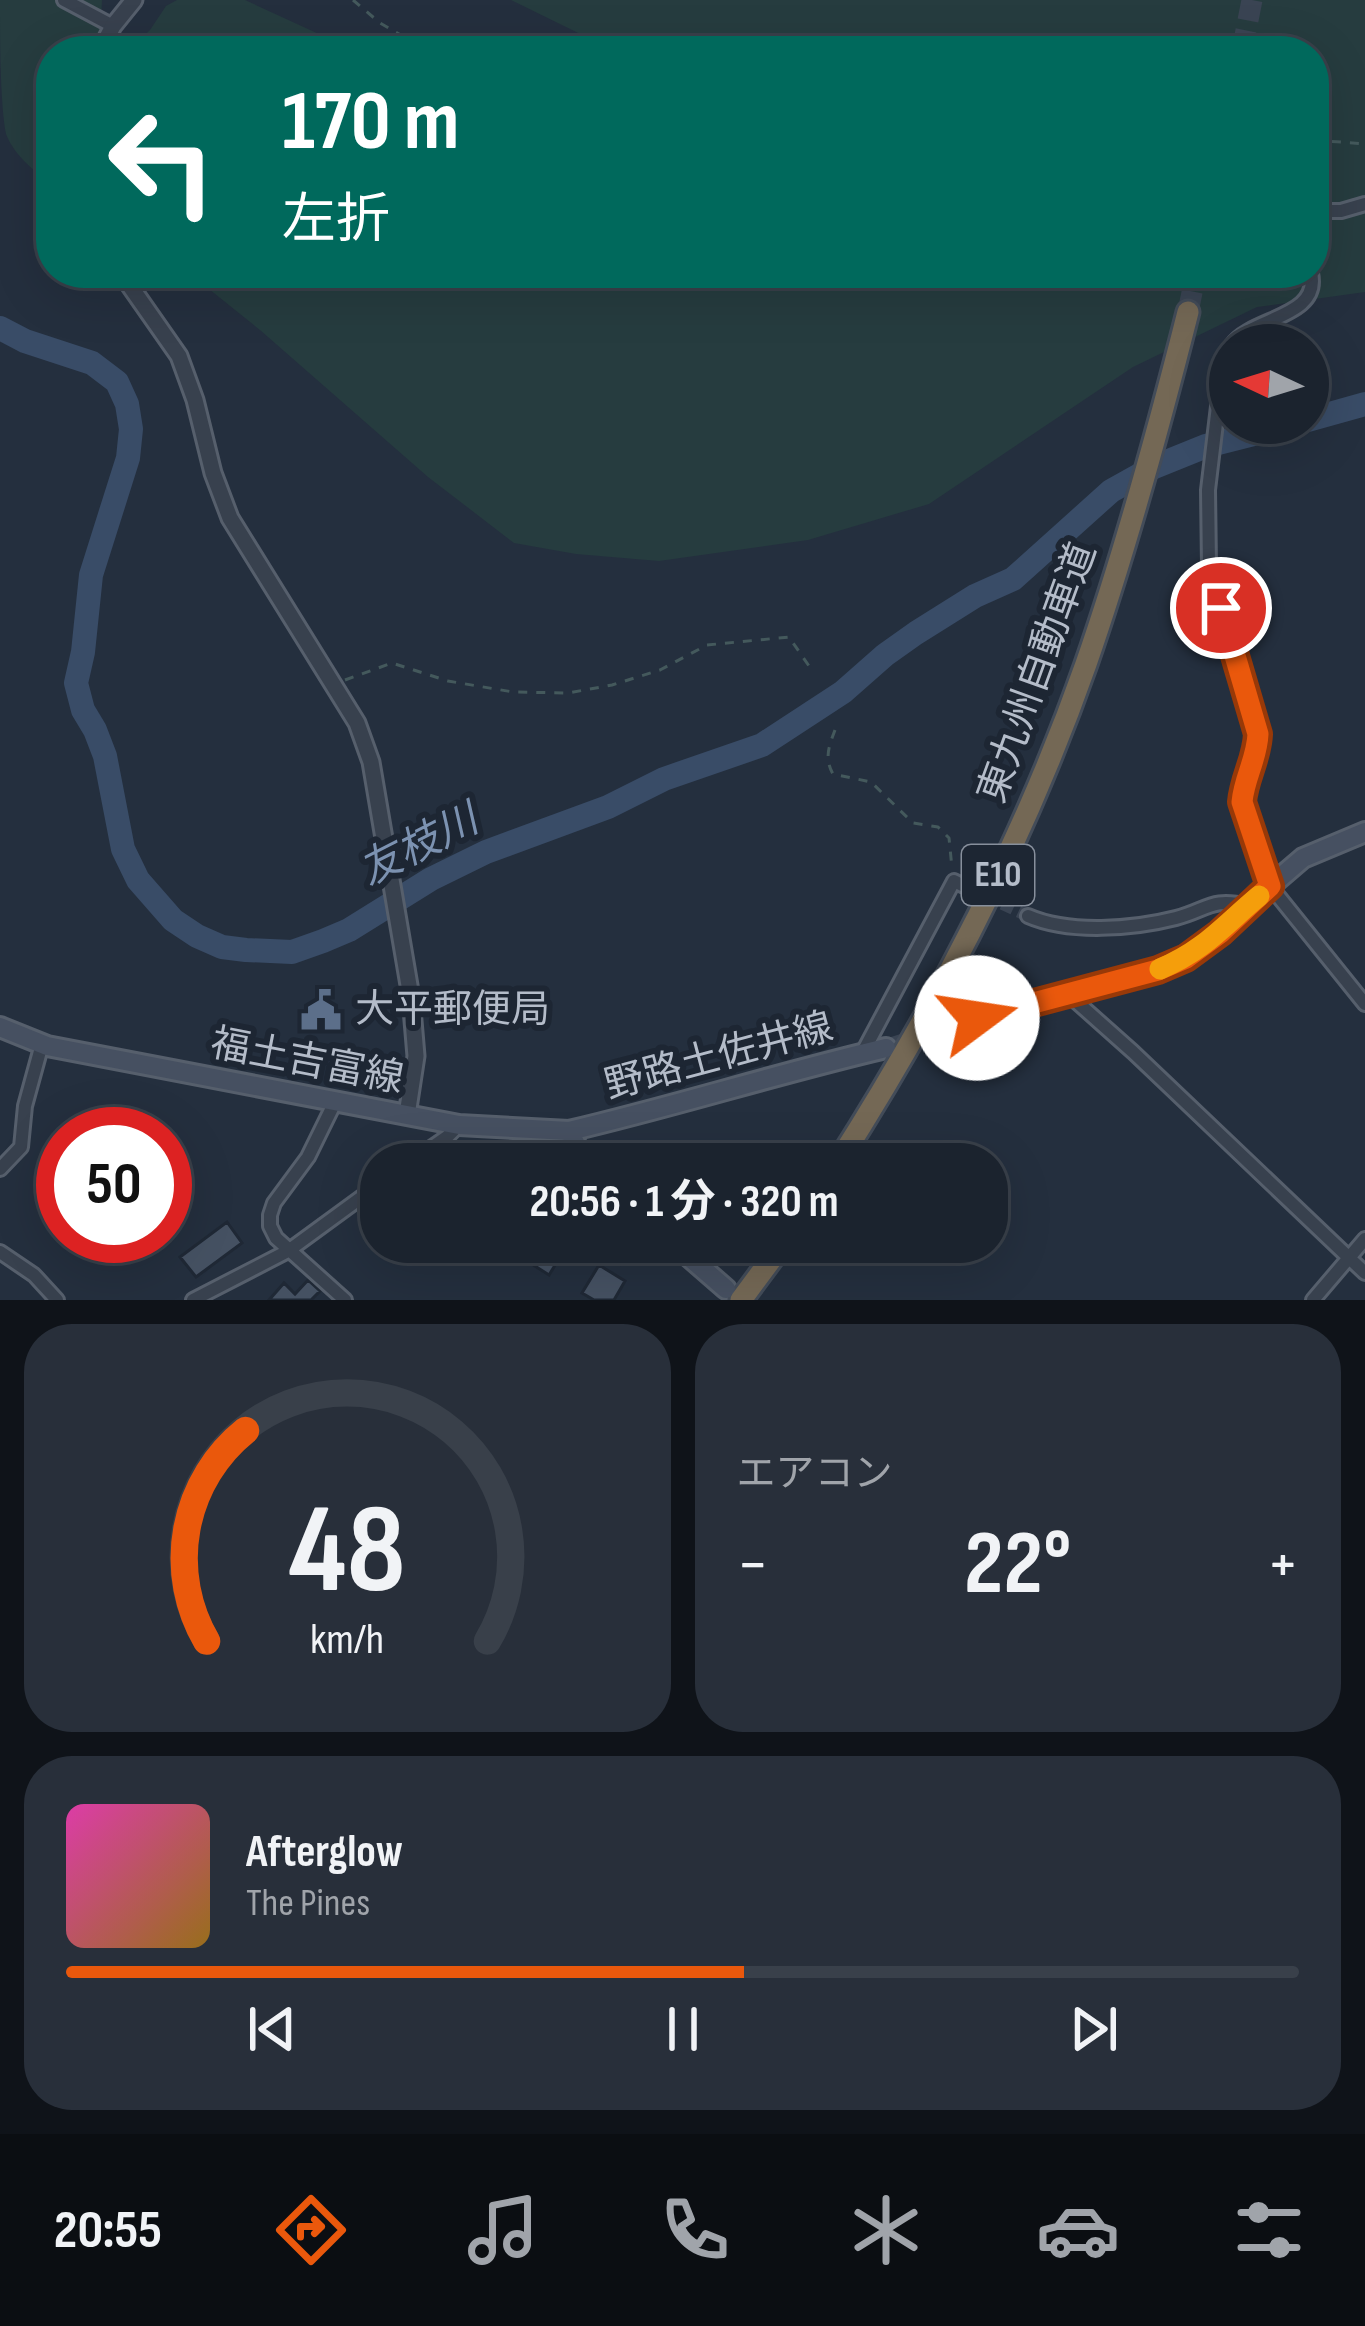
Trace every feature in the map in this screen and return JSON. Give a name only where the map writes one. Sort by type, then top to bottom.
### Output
[{"type":"highway","name":"東九州自動車道","points":[[851,1143],[934,1003],[1000,872],[1077,689],[1118,568],[1187,312]]},
{"type":"highway","points":[[733,1294],[763,1263]]},
{"type":"main road","points":[[977,1018],[1158,970],[1186,958],[1303,858],[1365,832]]},
{"type":"main road","name":"福土吉富線","points":[[0,1027],[42,1044],[459,1125],[569,1131]]},
{"type":"main road","name":"野路土佐井線","points":[[569,1131],[886,1048]]},
{"type":"main road","points":[[569,1131],[575,1143]]},
{"type":"main road","points":[[697,1263],[733,1294]]},
{"type":"street","points":[[64,0],[113,26]]},
{"type":"street","points":[[108,36],[134,0]]},
{"type":"street","points":[[1329,211],[1365,204]]},
{"type":"street","points":[[131,288],[179,356],[230,518],[357,723],[371,762],[411,997],[416,1056],[407,1114]]},
{"type":"street","points":[[1260,324],[1308,299],[1311,288]]},
{"type":"street","points":[[1214,444],[1208,490],[1208,566],[1258,734],[1242,802],[1270,886],[1365,1004]]},
{"type":"street","points":[[862,1054],[954,881],[972,890]]},
{"type":"street","points":[[1028,916],[1050,926],[1132,926],[1179,918],[1224,900],[1247,906]]},
{"type":"street","points":[[1069,995],[1365,1273]]},
{"type":"street","points":[[0,1169],[21,1147],[25,1106],[42,1044]]},
{"type":"street","points":[[335,1102],[308,1157],[274,1203],[270,1226],[288,1251],[345,1300]]},
{"type":"street","points":[[438,1143],[459,1125]]},
{"type":"street","points":[[193,1300],[288,1251],[360,1198]]},
{"type":"street","points":[[1313,1300],[1365,1239]]},
{"type":"street","points":[[0,1252],[34,1275],[57,1300]]},
{"type":"path","points":[[353,0],[403,36]]},
{"type":"path","points":[[1329,141],[1365,144]]},
{"type":"path","points":[[334,684],[392,663],[448,681],[513,692],[568,693],[660,670],[707,645],[789,637],[808,666]]},
{"type":"path","points":[[835,730],[827,750],[833,774],[871,782],[914,823],[938,827],[949,838],[954,881]]},
{"type":"green space","points":[[0,0],[102,0],[100,36],[36,36],[36,172],[6,134]]},
{"type":"green space","points":[[177,0],[245,0],[323,36],[144,36],[166,6]]},
{"type":"green space","points":[[511,0],[1365,0],[1365,292],[1257,307],[1222,324],[1209,324],[1209,330],[1133,367],[929,504],[808,540],[659,561],[514,543],[428,477],[208,288],[1329,288],[1329,36],[584,36]]},
{"type":"building","points":[[227,1222],[242,1243],[196,1277],[185,1263],[192,1263],[192,1248]]},
{"type":"building","points":[[530,1263],[556,1263],[549,1275]]},
{"type":"building","points":[[599,1265],[625,1281],[614,1300],[594,1300],[582,1293]]},
{"type":"building","points":[[308,1280],[320,1291],[311,1300],[269,1300],[284,1283],[295,1294]]},
{"type":"waterway","name":"友枝川","points":[[0,328],[92,363],[117,382],[127,404],[128,458],[91,575],[76,683],[105,756],[123,849],[138,880],[173,920],[197,936],[222,947],[246,950],[292,952],[323,941],[486,852],[608,807],[664,779],[762,745],[843,692],[916,633],[975,596],[1013,579],[1111,491],[1154,467],[1214,444]]},
{"type":"waterway","name":"友枝川","points":[[1329,414],[1365,404]]},
{"type":"tunnel","points":[[1245,36],[1252,0]]},
{"type":"tunnel","points":[[1188,312],[1193,288]]},
{"type":"tunnel","points":[[986,896],[1028,916]]},
{"type":"tunnel","points":[[886,1048],[977,1019]]},
{"type":"slow traffic","points":[[1160,969],[1186,958],[1220,933],[1259,896]]},
{"type":"place","name":"大平郵便局","points":[[321,1010]]},
{"type":"route","points":[[977,1018],[1158,970],[1186,958],[1270,886],[1242,802],[1258,734],[1221,608]]}]
